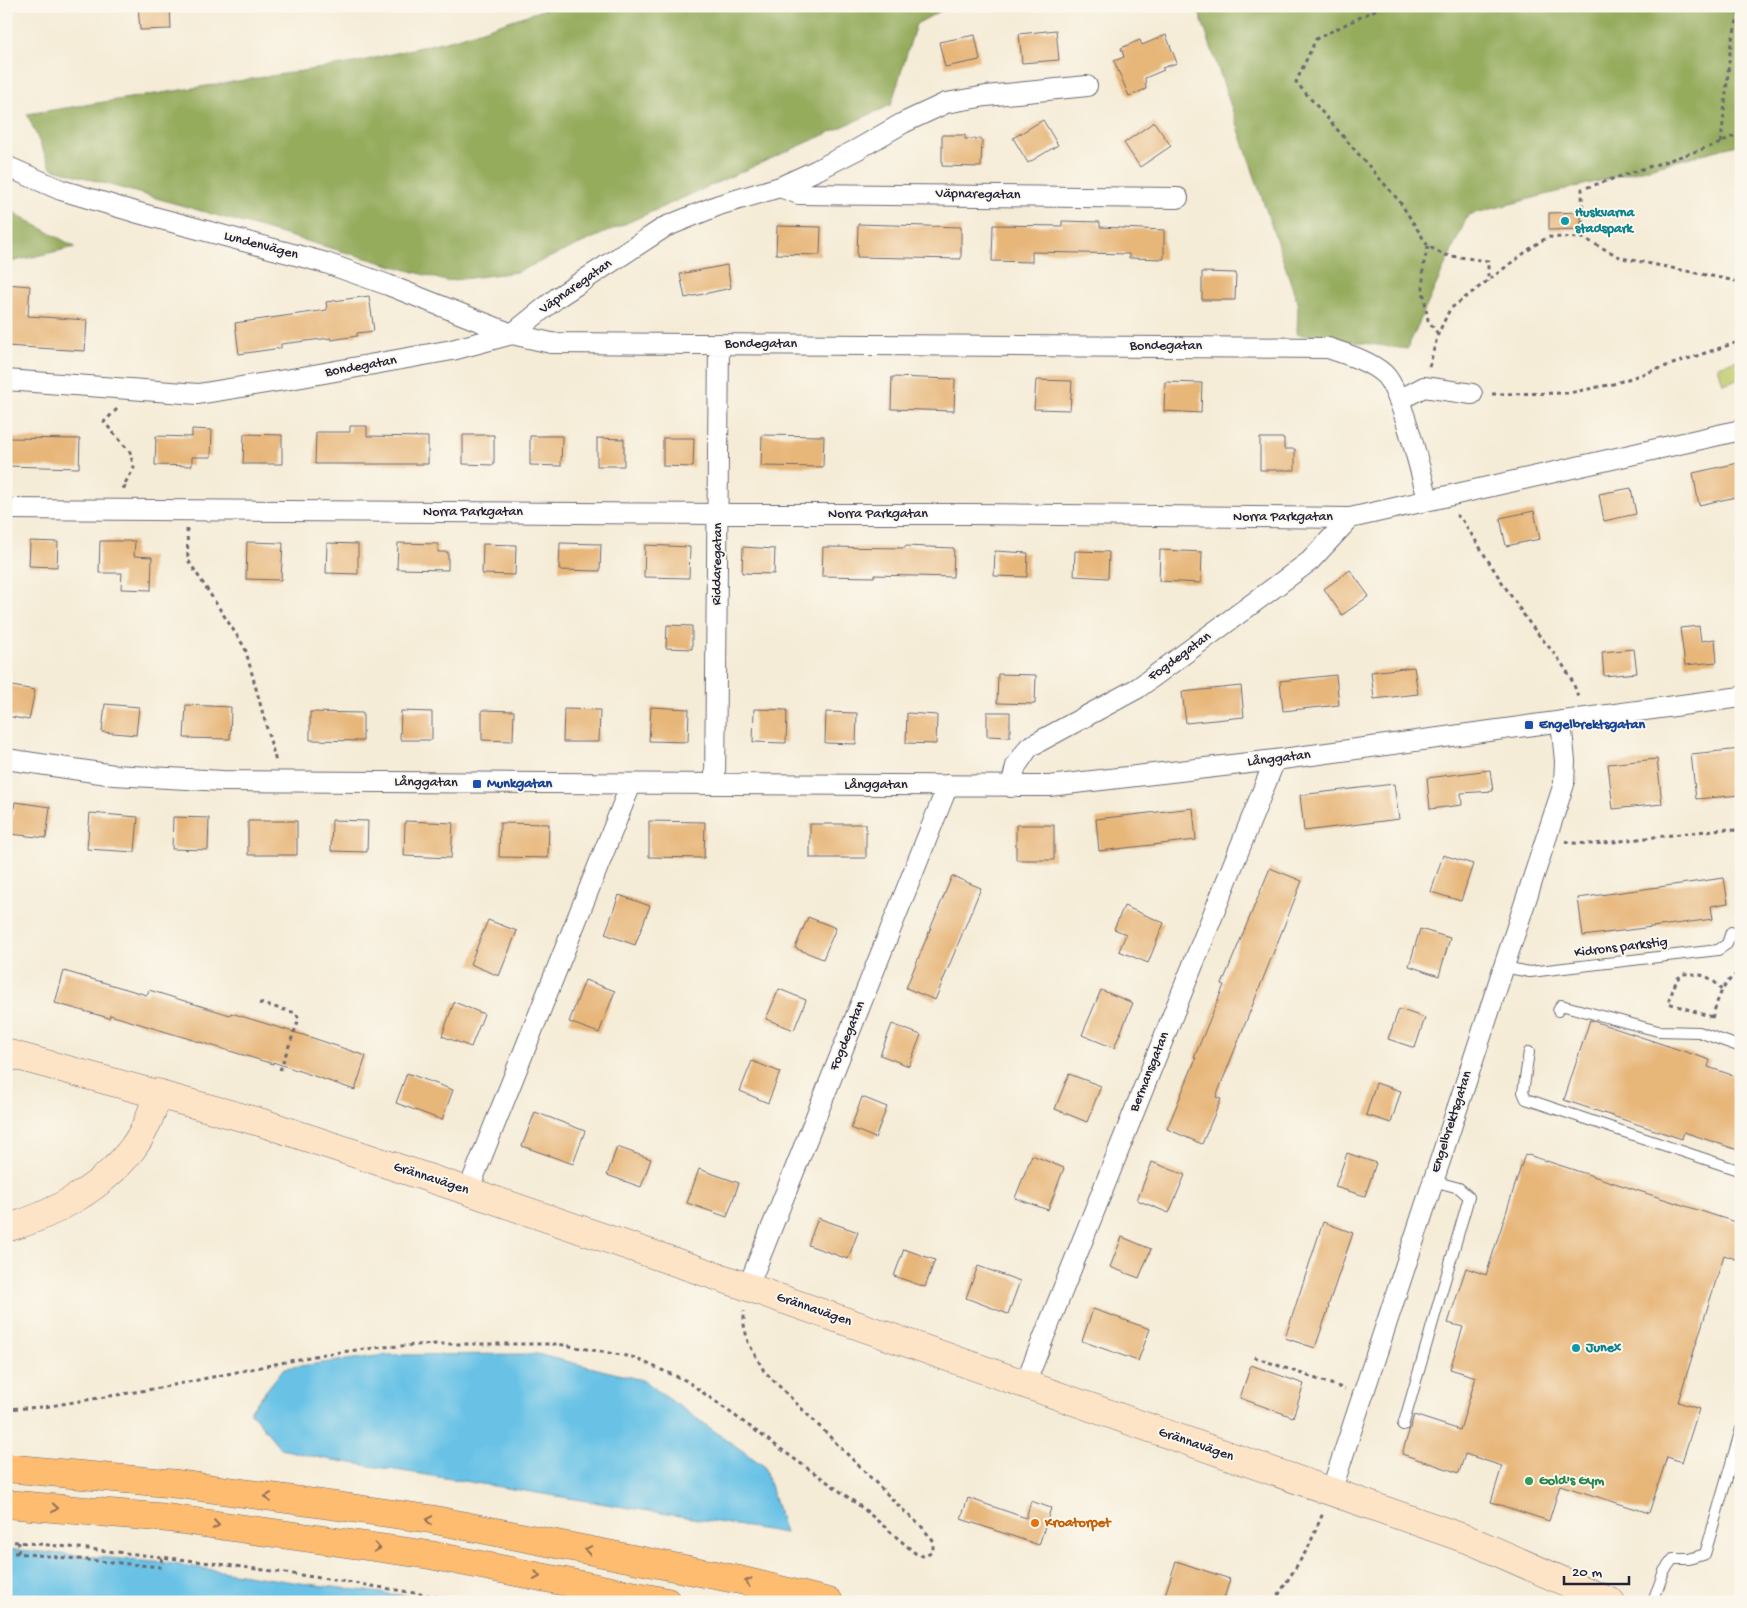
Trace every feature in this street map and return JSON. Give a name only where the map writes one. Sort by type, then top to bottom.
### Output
[{"type":"highway","points":[[6,1468],[178,1484],[430,1520],[740,1580],[829,1602]]},
{"type":"highway","points":[[6,1504],[168,1518],[430,1555],[667,1602]]},
{"type":"main road","name":"Grännavägen","points":[[6,1053],[263,1123],[468,1191],[1025,1384],[1327,1501],[1472,1542],[1611,1602]]},
{"type":"main road","points":[[6,1228],[16,1226],[61,1207],[102,1180],[132,1149],[151,1117],[158,1093]]},
{"type":"street","name":"Väpnaregatan","points":[[512,334],[558,297],[665,227],[719,204],[780,186],[817,170],[903,123],[946,103],[986,96],[1087,86]]},
{"type":"street","name":"Lundenvägen","points":[[6,166],[61,190],[135,212],[326,263],[388,285],[512,334]]},
{"type":"street","name":"Väpnaregatan","points":[[780,186],[799,194],[1178,198]]},
{"type":"street","name":"Bondegatan","points":[[6,380],[198,394],[291,380],[452,350],[512,334],[551,343],[1328,348],[1355,356],[1384,374],[1399,400],[1428,499]]},
{"type":"street","name":"Riddaregatan","points":[[715,784],[719,344]]},
{"type":"street","points":[[1399,400],[1424,387],[1472,394]]},
{"type":"street","name":"Norra Parkgatan","points":[[6,509],[1350,518],[1741,430]]},
{"type":"street","name":"Fogdegatan","points":[[1011,787],[1016,766],[1028,747],[1138,688],[1310,561],[1350,518]]},
{"type":"street","name":"Långgatan","points":[[6,759],[114,775],[223,781],[1049,786],[1275,760],[1741,696]]},
{"type":"street","name":"Engelbrektsgatan","points":[[1327,1501],[1564,784],[1566,760],[1561,721]]},
{"type":"street","name":"Bermansgatan","points":[[1025,1384],[1275,760]]},
{"type":"street","points":[[468,1191],[631,784]]},
{"type":"street","name":"Fogdegatan","points":[[748,1287],[948,785]]},
{"type":"lane","name":"Kidrons parkstig","points":[[1503,967],[1530,972],[1718,950],[1727,944],[1731,932]]},
{"type":"lane","points":[[1558,1011],[1561,1005],[1658,1031],[1699,1032],[1741,1047]]},
{"type":"lane","points":[[1529,1052],[1523,1092],[1526,1099],[1741,1171]]},
{"type":"lane","points":[[1403,1426],[1469,1197],[1458,1188],[1433,1181]]},
{"type":"lane","points":[[1652,1602],[1664,1571],[1673,1559],[1690,1559],[1705,1554],[1739,1444],[1741,1429]]},
{"type":"path","points":[[1383,6],[1316,38],[1296,82],[1400,202],[1428,246],[1444,254],[1488,261],[1488,282]]},
{"type":"path","points":[[1721,143],[1731,43],[1741,6]]},
{"type":"path","points":[[1584,238],[1582,189],[1721,143],[1741,132]]},
{"type":"path","points":[[1424,387],[1438,334],[1450,309],[1548,237],[1584,238],[1622,258],[1741,282]]},
{"type":"path","points":[[1428,246],[1423,267],[1423,290],[1428,320],[1438,334]]},
{"type":"path","points":[[1472,394],[1569,393],[1613,384],[1741,341]]},
{"type":"path","points":[[138,390],[104,422],[130,452],[134,468],[123,487],[142,495],[150,510]]},
{"type":"path","points":[[1428,499],[1461,518],[1529,622],[1569,672],[1576,689],[1582,718]]},
{"type":"path","points":[[186,511],[188,560],[245,648],[282,781]]},
{"type":"path","points":[[1547,835],[1572,843],[1595,844],[1723,829],[1741,831]]},
{"type":"path","points":[[1706,1035],[1721,990],[1732,976],[1741,971]]},
{"type":"path","points":[[1712,1017],[1668,1003],[1677,979],[1683,974],[1707,977],[1716,982],[1721,990]]},
{"type":"path","points":[[259,1003],[296,1013],[299,1019],[280,1070]]},
{"type":"path","points":[[6,1409],[44,1407],[159,1388],[324,1354],[382,1347],[436,1344],[558,1344],[632,1357],[688,1381],[865,1510],[915,1553],[923,1556],[933,1551],[933,1541],[922,1527],[764,1371],[748,1342],[744,1325],[744,1308],[748,1287]]},
{"type":"path","points":[[1254,1357],[1362,1395]]},
{"type":"path","points":[[1274,1602],[1308,1548],[1327,1501]]},
{"type":"path","points":[[6,1541],[213,1563],[414,1592],[465,1602]]},
{"type":"path","points":[[18,1542],[18,1553]]},
{"type":"path","points":[[6,1552],[160,1568],[162,1557]]},
{"type":"path","points":[[413,1602],[414,1592]]},
{"type":"green space","points":[[554,6],[950,6],[916,24],[891,105],[517,272],[446,281],[51,168],[27,114],[354,63],[458,38]]},
{"type":"green space","points":[[1197,6],[1741,6],[1741,144],[1468,215],[1407,349],[1297,334],[1298,304]]},
{"type":"green space","points":[[6,208],[75,247],[6,263]]},
{"type":"green space","points":[[1741,359],[1741,378],[1723,384],[1718,366]]},
{"type":"water","points":[[537,1354],[642,1380],[764,1466],[785,1533],[321,1458],[281,1449],[250,1411],[284,1368],[385,1355]]},
{"type":"water","points":[[6,1549],[166,1563],[441,1602],[6,1602]]},
{"type":"building","points":[[138,6],[170,6],[171,29],[140,30]]},
{"type":"building","points":[[1056,30],[1059,60],[1022,63],[1019,34]]},
{"type":"building","points":[[975,35],[980,60],[945,67],[939,42]]},
{"type":"building","points":[[1166,35],[1177,63],[1162,68],[1164,70],[1145,78],[1146,89],[1129,96],[1114,61],[1124,57],[1121,48],[1140,40],[1142,45]]},
{"type":"building","points":[[1043,120],[1058,145],[1028,163],[1013,138]]},
{"type":"building","points":[[1154,122],[1171,146],[1140,167],[1124,143]]},
{"type":"building","points":[[942,135],[965,135],[965,139],[982,139],[981,167],[942,166]]},
{"type":"building","name":"Huskvarna stadspark","points":[[1581,212],[1581,229],[1549,230],[1549,213]]},
{"type":"building","points":[[1062,221],[1100,222],[1100,227],[1164,230],[1164,259],[1129,258],[1129,254],[1032,252],[1032,262],[992,261],[993,225],[1062,226]]},
{"type":"building","points":[[858,224],[961,227],[961,259],[857,257]]},
{"type":"building","points":[[777,226],[821,227],[820,255],[776,254]]},
{"type":"building","points":[[727,265],[731,288],[685,298],[680,274]]},
{"type":"building","points":[[1202,272],[1236,273],[1235,300],[1202,300]]},
{"type":"building","points":[[6,284],[30,286],[28,316],[87,320],[85,351],[6,346]]},
{"type":"building","points":[[369,296],[374,331],[357,333],[357,336],[331,340],[331,338],[281,344],[281,348],[239,354],[235,323],[327,310],[326,302]]},
{"type":"building","points":[[892,377],[955,379],[954,411],[891,409]]},
{"type":"building","points":[[1036,380],[1072,381],[1070,410],[1034,409]]},
{"type":"building","points":[[1165,382],[1202,383],[1201,413],[1164,411]]},
{"type":"building","points":[[350,426],[367,426],[367,436],[428,437],[428,464],[315,464],[316,432],[350,432]]},
{"type":"building","points":[[192,429],[212,430],[211,457],[192,457],[192,466],[155,465],[156,436],[192,437]]},
{"type":"building","points":[[244,434],[282,435],[282,464],[243,464]]},
{"type":"building","points":[[463,435],[494,435],[494,465],[463,464]]},
{"type":"building","points":[[762,435],[824,436],[823,467],[761,466]]},
{"type":"building","points":[[530,436],[562,436],[561,466],[530,465]]},
{"type":"building","points":[[6,438],[80,439],[79,468],[6,466]]},
{"type":"building","points":[[597,438],[624,439],[624,466],[597,466]]},
{"type":"building","points":[[663,438],[694,438],[693,467],[663,466]]},
{"type":"building","points":[[1260,438],[1284,438],[1284,449],[1295,449],[1295,470],[1260,470]]},
{"type":"building","points":[[1738,463],[1741,475],[1741,496],[1699,505],[1693,473]]},
{"type":"building","points":[[1631,488],[1636,514],[1604,521],[1599,494]]},
{"type":"building","points":[[1534,511],[1540,539],[1506,546],[1500,518]]},
{"type":"building","points":[[30,541],[58,542],[57,567],[29,566]]},
{"type":"building","points":[[100,541],[135,541],[134,556],[152,557],[151,590],[121,589],[122,573],[99,573]]},
{"type":"building","points":[[247,542],[283,543],[281,580],[246,579]]},
{"type":"building","points":[[327,543],[358,544],[358,574],[326,573]]},
{"type":"building","points":[[398,543],[438,544],[438,552],[448,552],[448,570],[397,569]]},
{"type":"building","points":[[560,543],[601,544],[600,571],[559,570]]},
{"type":"building","points":[[483,544],[516,545],[515,575],[482,574]]},
{"type":"building","points":[[645,545],[690,547],[689,578],[644,577]]},
{"type":"building","points":[[905,546],[954,548],[953,577],[822,576],[823,547],[905,548]]},
{"type":"building","points":[[743,547],[775,549],[774,574],[742,573]]},
{"type":"building","points":[[1160,550],[1202,552],[1201,583],[1159,581]]},
{"type":"building","points":[[995,551],[1028,553],[1027,577],[994,576]]},
{"type":"building","points":[[1075,551],[1109,552],[1108,578],[1074,576]]},
{"type":"building","points":[[1350,570],[1369,596],[1342,615],[1324,589]]},
{"type":"building","points":[[667,625],[692,626],[692,649],[666,648]]},
{"type":"building","points":[[1699,626],[1701,641],[1715,639],[1717,662],[1685,665],[1680,628]]},
{"type":"building","points":[[1634,649],[1637,673],[1604,676],[1602,652]]},
{"type":"building","points":[[1414,667],[1418,694],[1374,699],[1371,672]]},
{"type":"building","points":[[998,674],[1036,675],[1035,704],[997,703]]},
{"type":"building","points":[[1336,675],[1339,705],[1283,711],[1280,681]]},
{"type":"building","points":[[6,685],[35,690],[29,720],[6,716]]},
{"type":"building","points":[[1241,686],[1244,717],[1186,723],[1182,692]]},
{"type":"building","points":[[105,704],[139,707],[136,735],[102,732]]},
{"type":"building","points":[[186,705],[231,707],[230,739],[184,738]]},
{"type":"building","points":[[651,707],[689,709],[688,742],[649,741]]},
{"type":"building","points":[[564,709],[600,710],[599,742],[563,742]]},
{"type":"building","points":[[754,709],[787,710],[786,743],[753,742]]},
{"type":"building","points":[[482,710],[514,711],[513,741],[482,740]]},
{"type":"building","points":[[401,711],[432,712],[432,740],[400,740]]},
{"type":"building","points":[[310,712],[363,713],[363,741],[310,740]]},
{"type":"building","points":[[826,712],[857,713],[856,744],[825,743]]},
{"type":"building","points":[[987,712],[1010,712],[1010,737],[987,736]]},
{"type":"building","points":[[907,713],[937,715],[936,744],[906,743]]},
{"type":"building","points":[[1741,749],[1741,795],[1696,799],[1691,754]]},
{"type":"building","points":[[1657,759],[1662,804],[1613,809],[1608,764]]},
{"type":"building","points":[[1490,770],[1493,791],[1461,793],[1462,805],[1430,809],[1427,778]]},
{"type":"building","points":[[1394,784],[1399,819],[1304,831],[1300,795]]},
{"type":"building","points":[[15,802],[50,807],[46,838],[10,834]]},
{"type":"building","points":[[1193,808],[1196,840],[1099,851],[1096,819]]},
{"type":"building","points":[[90,813],[138,817],[135,852],[87,849]]},
{"type":"building","points":[[173,817],[209,818],[208,850],[172,849]]},
{"type":"building","points":[[332,820],[368,821],[367,852],[331,851]]},
{"type":"building","points":[[248,821],[297,821],[297,855],[248,855]]},
{"type":"building","points":[[405,821],[453,823],[451,858],[404,856]]},
{"type":"building","points":[[649,821],[705,822],[704,858],[649,857]]},
{"type":"building","points":[[500,823],[549,824],[548,858],[499,857]]},
{"type":"building","points":[[810,824],[866,824],[866,858],[810,858]]},
{"type":"building","points":[[1016,825],[1054,825],[1054,860],[1016,860]]},
{"type":"building","points":[[1443,855],[1473,864],[1461,901],[1431,892]]},
{"type":"building","points":[[1270,868],[1302,881],[1216,1097],[1221,1099],[1202,1144],[1167,1129],[1224,985],[1222,984]]},
{"type":"building","points":[[952,876],[981,888],[935,1000],[906,988]]},
{"type":"building","points":[[1724,878],[1728,903],[1711,906],[1713,919],[1583,936],[1578,898]]},
{"type":"building","points":[[619,895],[650,906],[635,945],[605,934]]},
{"type":"building","points":[[1124,906],[1164,923],[1148,963],[1119,951],[1126,934],[1114,929]]},
{"type":"building","points":[[808,917],[836,928],[823,959],[795,948]]},
{"type":"building","points":[[488,920],[517,931],[499,976],[470,964]]},
{"type":"building","points":[[1420,929],[1450,938],[1439,976],[1409,966]]},
{"type":"building","points":[[64,971],[147,995],[149,990],[230,1015],[231,1013],[366,1056],[355,1090],[273,1062],[273,1064],[110,1015],[109,1018],[55,1003]]},
{"type":"building","points":[[585,980],[615,991],[599,1033],[569,1022]]},
{"type":"building","points":[[779,989],[806,1000],[794,1030],[766,1019]]},
{"type":"building","points":[[1101,990],[1133,1003],[1114,1048],[1082,1035]]},
{"type":"building","points":[[454,1002],[484,1014],[471,1047],[442,1036]]},
{"type":"building","points":[[1399,1009],[1425,1018],[1415,1048],[1388,1039]]},
{"type":"building","points":[[1590,1020],[1710,1060],[1708,1067],[1741,1078],[1741,1151],[1684,1132],[1682,1139],[1564,1100]]},
{"type":"building","points":[[892,1024],[921,1035],[909,1066],[880,1055]]},
{"type":"building","points":[[752,1061],[780,1072],[768,1103],[740,1091]]},
{"type":"building","points":[[407,1073],[453,1090],[442,1120],[396,1103]]},
{"type":"building","points":[[1069,1074],[1101,1086],[1087,1122],[1055,1109]]},
{"type":"building","points":[[1376,1083],[1401,1091],[1391,1123],[1366,1115]]},
{"type":"building","points":[[862,1097],[887,1107],[875,1138],[851,1128]]},
{"type":"building","points":[[535,1112],[585,1131],[573,1164],[522,1146]]},
{"type":"building","points":[[617,1147],[651,1159],[641,1187],[607,1175]]},
{"type":"building","points":[[1347,1153],[1376,1163],[1365,1196],[1335,1187]]},
{"type":"building","name":"Junex","points":[[1525,1154],[1741,1224],[1741,1261],[1724,1255],[1678,1402],[1699,1409],[1682,1462],[1667,1457],[1649,1513],[1560,1485],[1549,1521],[1491,1502],[1502,1466],[1465,1454],[1459,1473],[1402,1454],[1414,1415],[1460,1430],[1476,1377],[1450,1369],[1463,1327],[1448,1323],[1466,1268],[1486,1275]]},
{"type":"building","points":[[1032,1155],[1064,1168],[1048,1210],[1015,1198]]},
{"type":"building","points":[[1152,1162],[1185,1175],[1169,1213],[1137,1200]]},
{"type":"building","points":[[699,1169],[739,1183],[727,1217],[687,1203]]},
{"type":"building","points":[[818,1218],[858,1232],[848,1259],[808,1245]]},
{"type":"building","points":[[1323,1222],[1353,1233],[1315,1348],[1285,1338]]},
{"type":"building","points":[[1122,1237],[1151,1249],[1139,1278],[1110,1267]]},
{"type":"building","points":[[904,1249],[935,1260],[925,1287],[894,1276]]},
{"type":"building","points":[[978,1266],[1020,1281],[1008,1314],[966,1298]]},
{"type":"building","points":[[1093,1309],[1150,1329],[1138,1361],[1082,1341]]},
{"type":"building","points":[[1251,1365],[1304,1384],[1293,1417],[1240,1398]]},
{"type":"building","points":[[968,1498],[1026,1518],[1031,1501],[1051,1508],[1039,1545],[961,1519]]},
{"type":"building","points":[[1176,1561],[1230,1579],[1223,1602],[1176,1602],[1164,1598]]},
{"type":"place","name":"Huskvarna stadspark","points":[[1565,221]]},
{"type":"place","name":"Engelbrektsgatan","points":[[1529,725]]},
{"type":"place","name":"Munkgatan","points":[[477,784]]},
{"type":"place","name":"Junex","points":[[1576,1348]]},
{"type":"place","name":"Gold's Gym","points":[[1529,1481]]},
{"type":"place","name":"Kroatorpet","points":[[1035,1523]]}]
